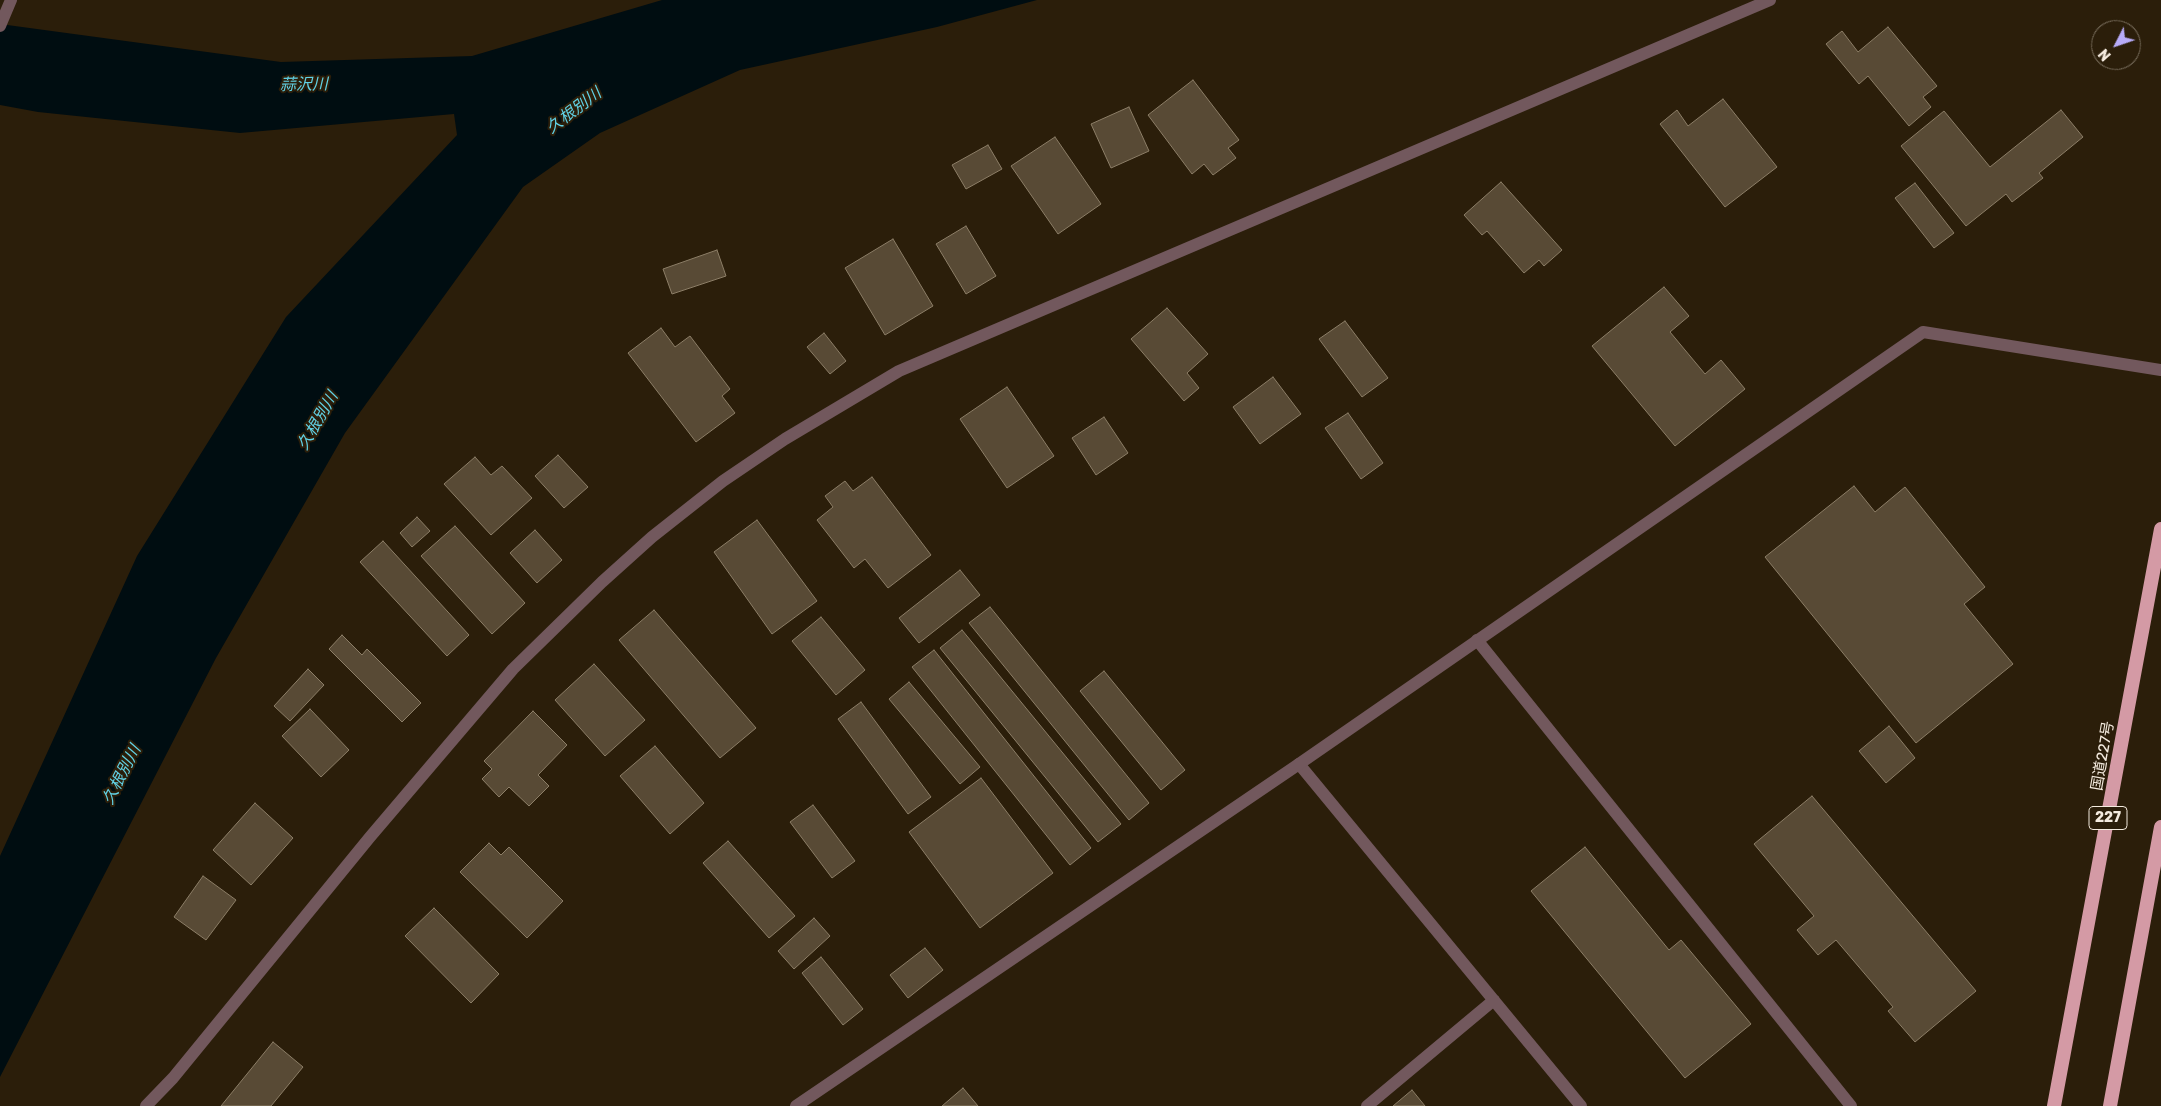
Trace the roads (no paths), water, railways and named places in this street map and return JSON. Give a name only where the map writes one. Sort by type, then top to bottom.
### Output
[{"type":"highway","name":"国道227号","points":[[2054,1106],[2160,535]]},
{"type":"highway","points":[[2110,1106],[2161,828]]},
{"type":"street","points":[[0,26],[11,0]]},
{"type":"street","points":[[146,1106],[172,1078],[370,837],[513,669],[631,556],[723,481],[785,439],[899,371],[1770,0]]},
{"type":"street","points":[[796,1106],[1299,764],[1923,332],[2161,370]]},
{"type":"street","points":[[1477,640],[1851,1106]]},
{"type":"street","points":[[1299,764],[1581,1106]]},
{"type":"street","points":[[1367,1106],[1494,1000]]},
{"type":"water","points":[[662,0],[1037,0],[937,27],[740,70],[600,133],[523,187],[345,433],[216,658],[0,1077],[0,856],[137,556],[286,317],[457,135],[454,114],[240,133],[38,112],[0,105],[0,24],[281,62],[472,56]]},
{"type":"water label","name":"蒜沢川","points":[[304,85]]},
{"type":"water label","name":"久根別川","points":[[574,111]]},
{"type":"water label","name":"久根別川","points":[[318,421]]},
{"type":"water label","name":"久根別川","points":[[122,775]]}]
